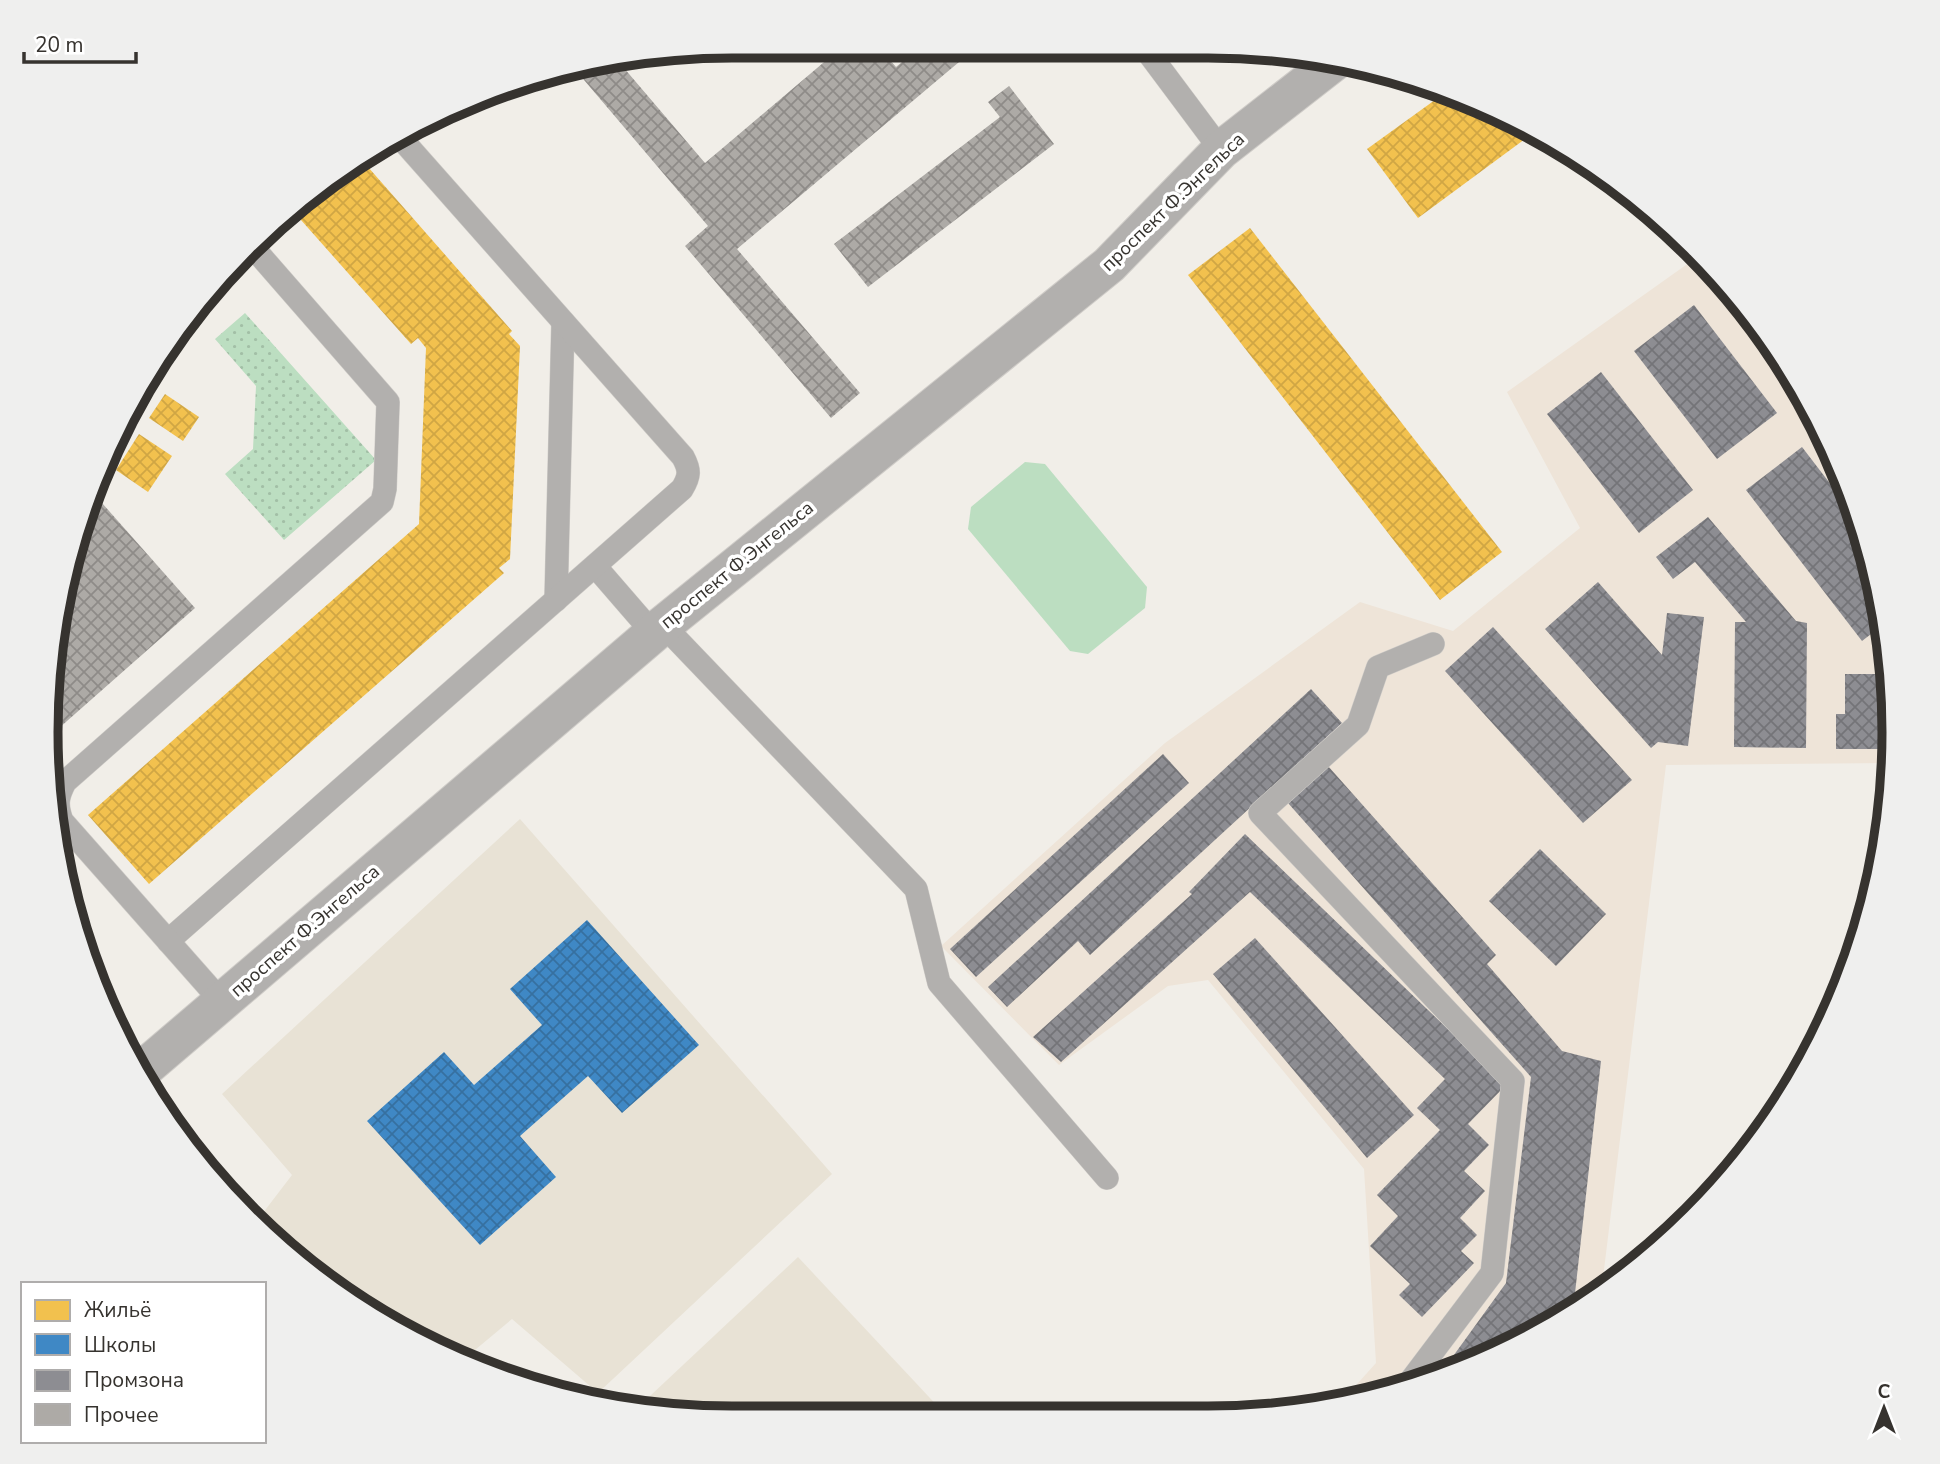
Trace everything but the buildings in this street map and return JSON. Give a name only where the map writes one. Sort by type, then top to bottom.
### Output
[{"type":"street","name":"проспект Ф.Энгельса","points":[[147,1067],[658,629],[1109,265],[1221,150],[1325,69]]},
{"type":"lane","points":[[1152,58],[1221,150]]},
{"type":"lane","points":[[168,941],[682,489],[688,480],[689,469],[683,457],[405,143]]},
{"type":"lane","points":[[61,791],[65,782],[382,502],[385,489],[388,402],[258,253]]},
{"type":"lane","points":[[556,600],[563,322]]},
{"type":"lane","points":[[595,566],[916,888],[939,983],[1107,1178]]},
{"type":"lane","points":[[1417,1372],[1492,1273],[1513,1080],[1260,813],[1358,725],[1378,667],[1433,644]]},
{"type":"lane","points":[[65,824],[222,1002]]},
{"type":"shaded area","points":[[1691,261],[1715,287],[1769,357],[1813,434],[1831,474],[1859,557],[1869,600],[1881,688],[1881,763],[1666,765],[1603,1278],[1545,1316],[1466,1355],[1383,1383],[1351,1390],[1376,1363],[1364,1169],[1208,980],[1168,986],[1059,1065],[941,946],[1165,743],[1360,602],[1453,631],[1580,528],[1507,392]]},
{"type":"shaded area","points":[[520,819],[832,1174],[598,1393],[512,1319],[471,1354],[395,1316],[322,1267],[261,1215],[292,1175],[222,1094]]},
{"type":"shaded area","points":[[798,1257],[937,1406],[732,1406],[646,1400]]},
{"type":"green space","points":[[245,313],[376,460],[284,540],[225,474],[253,449],[256,386],[215,339]]},
{"type":"green space","points":[[1025,462],[1045,464],[1147,587],[1145,608],[1088,654],[1070,651],[968,529],[971,507]]}]
